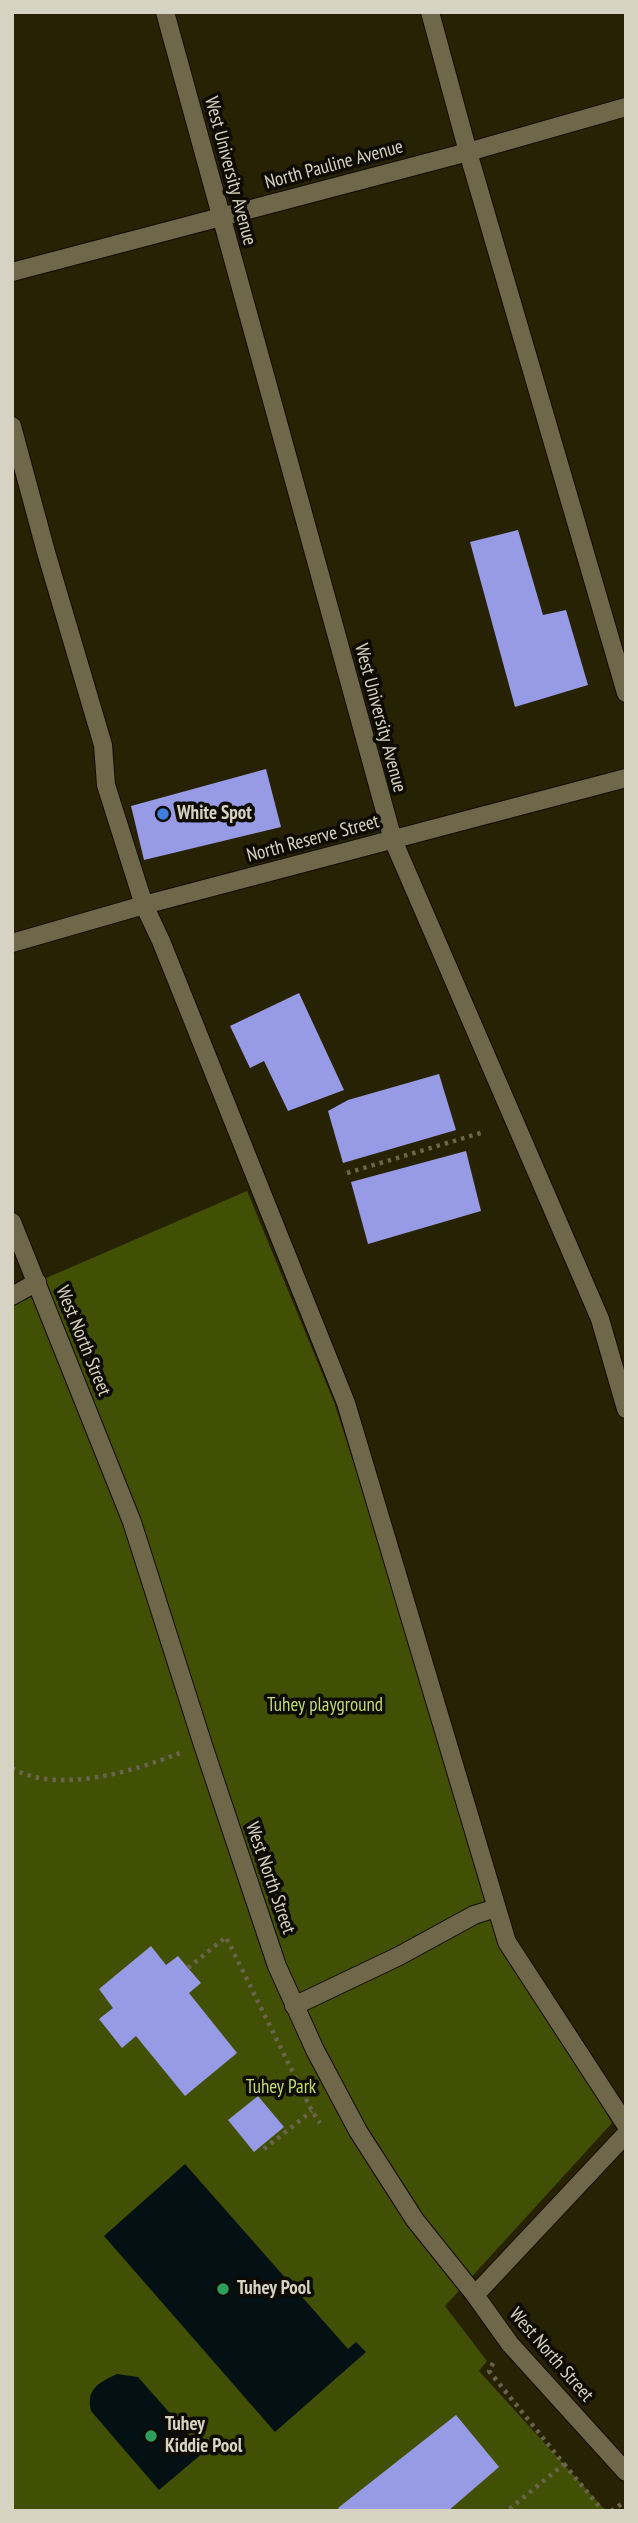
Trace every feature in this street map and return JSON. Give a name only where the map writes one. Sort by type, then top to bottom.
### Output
[{"type":"street","name":"West University Avenue","points":[[165,12],[393,840],[600,1319],[626,1409]]},
{"type":"street","points":[[430,12],[468,152],[626,693]]},
{"type":"street","name":"North Pauline Avenue","points":[[12,272],[468,152],[626,107]]},
{"type":"street","points":[[12,426],[103,745],[106,785],[144,905],[346,1403],[507,1942],[626,2125]]},
{"type":"street","name":"North Reserve Street","points":[[12,943],[144,905],[626,778]]},
{"type":"street","name":"West North Street","points":[[12,1222],[132,1522],[203,1745],[277,1966],[294,2006],[358,2131],[415,2220],[510,2344],[626,2472]]},
{"type":"street","points":[[12,1296],[37,1282]]},
{"type":"street","points":[[294,2006],[399,1956],[474,1915],[496,1908]]},
{"type":"street","points":[[475,2295],[626,2134]]},
{"type":"path","points":[[347,1173],[484,1132]]},
{"type":"path","points":[[12,1768],[25,1776],[75,1781],[151,1764],[203,1745]]},
{"type":"path","points":[[264,2149],[312,2111]]},
{"type":"path","points":[[489,2371],[603,2511]]},
{"type":"path","points":[[507,2511],[564,2463]]},
{"type":"path","points":[[611,2511],[626,2501]]},
{"type":"green space","name":"Tuhey Park","points":[[247,1191],[334,1402],[507,1942],[612,2123],[445,2306],[487,2361],[479,2371],[606,2511],[12,2511],[12,1296],[37,1282]]},
{"type":"shaded area","name":"Tuhey Pool","points":[[185,2164],[348,2349],[356,2342],[366,2352],[275,2432],[104,2236]]},
{"type":"shaded area","name":"Tuhey Kiddie Pool","points":[[117,2374],[138,2377],[204,2452],[159,2490],[91,2411],[92,2392],[104,2380]]},
{"type":"building","points":[[518,530],[543,615],[566,610],[588,685],[515,707],[470,542]]},
{"type":"building","points":[[266,769],[281,827],[144,860],[131,806]]},
{"type":"building","points":[[299,993],[344,1090],[288,1111],[264,1061],[250,1068],[230,1026]]},
{"type":"building","points":[[439,1074],[456,1130],[343,1163],[328,1111],[348,1100]]},
{"type":"building","points":[[466,1151],[481,1211],[368,1244],[351,1182]]},
{"type":"building","points":[[151,1946],[166,1965],[178,1956],[201,1983],[189,1993],[237,2053],[185,2096],[136,2036],[122,2048],[99,2019],[113,2008],[99,1989]]},
{"type":"building","points":[[258,2096],[284,2127],[254,2152],[228,2120]]},
{"type":"building","points":[[456,2415],[499,2467],[448,2511],[341,2511],[338,2508]]},
{"type":"place","name":"White Spot","points":[[163,814]]},
{"type":"place","name":"Tuhey Pool","points":[[223,2289]]},
{"type":"place","name":"Tuhey Kiddie Pool","points":[[151,2436]]},
{"type":"park label","name":"Tuhey playground","points":[[325,1706]]}]
